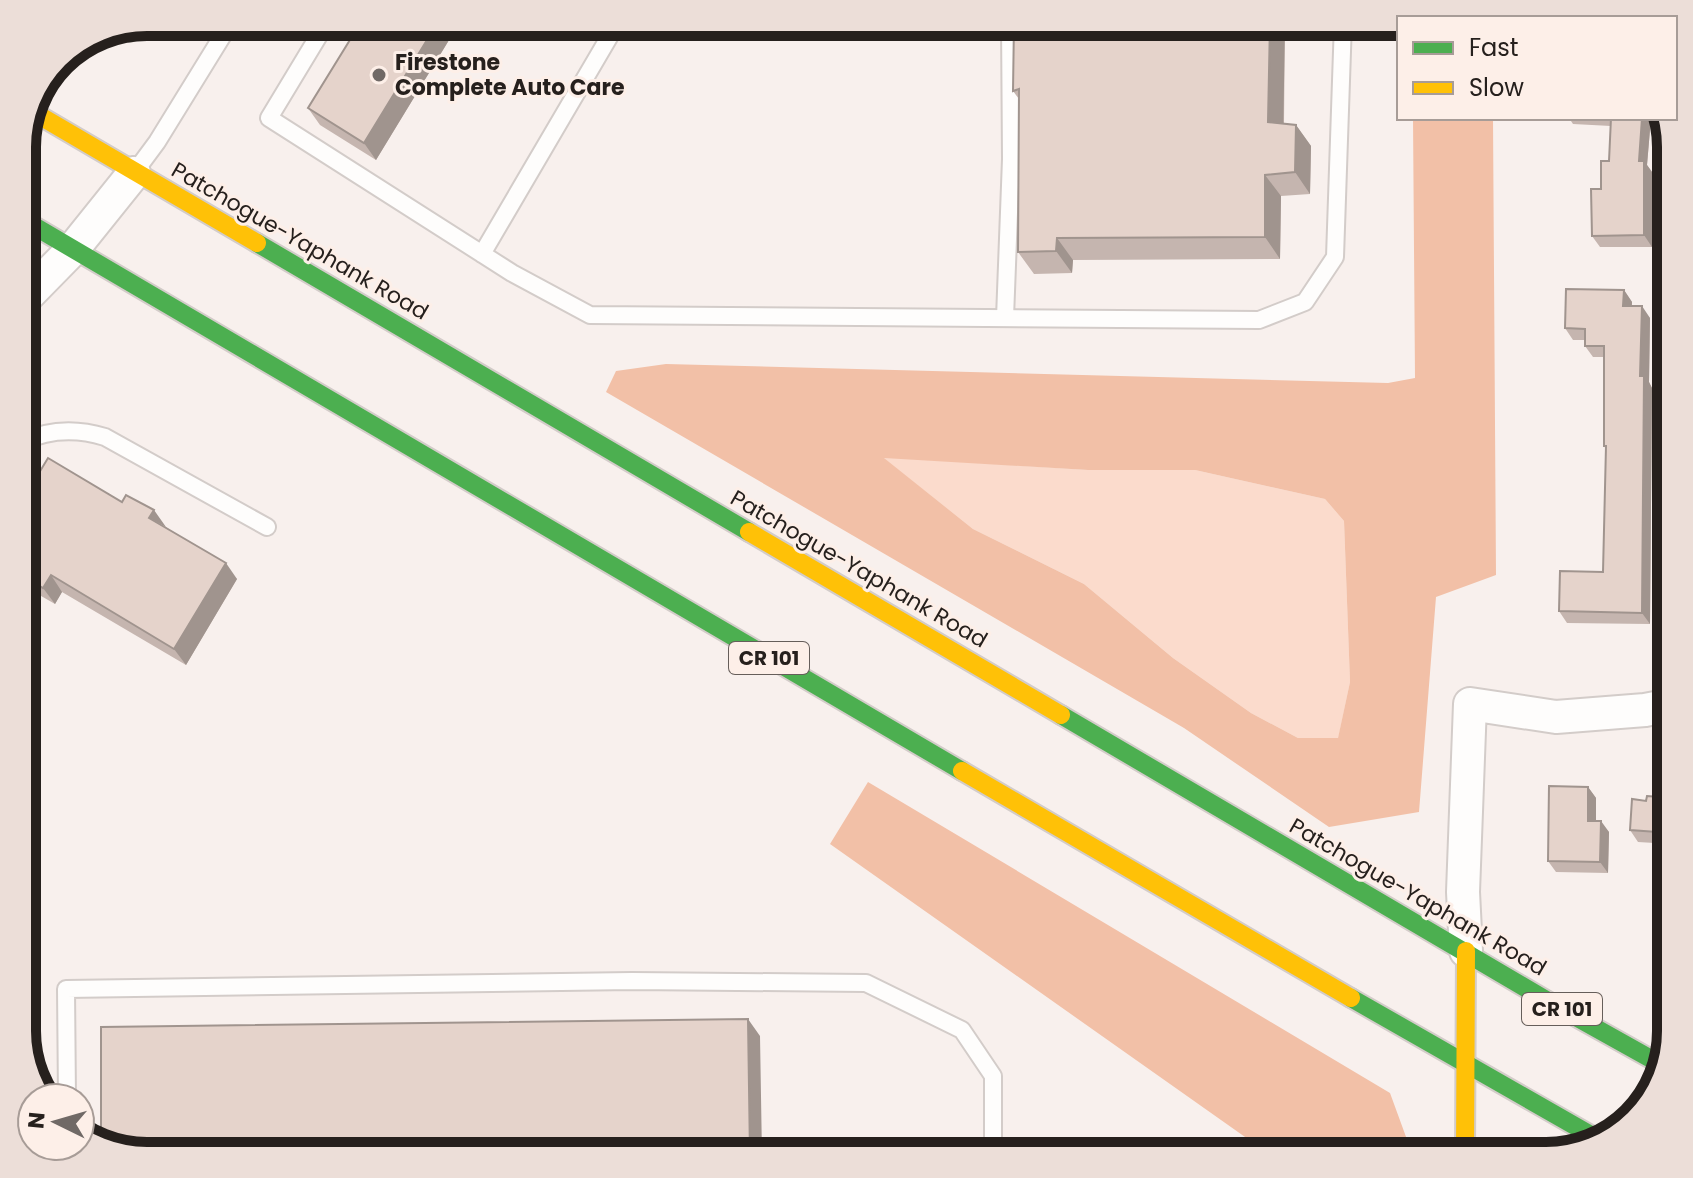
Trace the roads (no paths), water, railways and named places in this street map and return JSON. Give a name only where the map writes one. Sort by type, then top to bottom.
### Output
[{"type":"main road","name":"Patchogue-Yaphank Road","points":[[41,116],[1653,1060]]},
{"type":"main road","name":"CR 101","points":[[36,227],[549,530],[1589,1134]]},
{"type":"main road","points":[[1465,1142],[1466,951]]},
{"type":"street","points":[[36,287],[73,249],[134,173]]},
{"type":"street","points":[[1466,951],[1463,892],[1470,704],[1556,717],[1657,708]]},
{"type":"lane","points":[[134,173],[157,142],[222,36]]},
{"type":"lane","points":[[319,36],[269,118],[482,254],[590,315],[1259,320],[1305,302],[1335,257],[1343,36]]},
{"type":"lane","points":[[482,254],[610,36]]},
{"type":"lane","points":[[1005,318],[1011,159],[1010,36]]},
{"type":"lane","points":[[36,435],[84,431],[105,437],[267,527]]},
{"type":"lane","points":[[67,1082],[66,989],[632,981],[866,983],[962,1030],[993,1076],[993,1142]]},
{"type":"place","name":"Firestone Complete Auto Care","points":[[379,75]]}]
